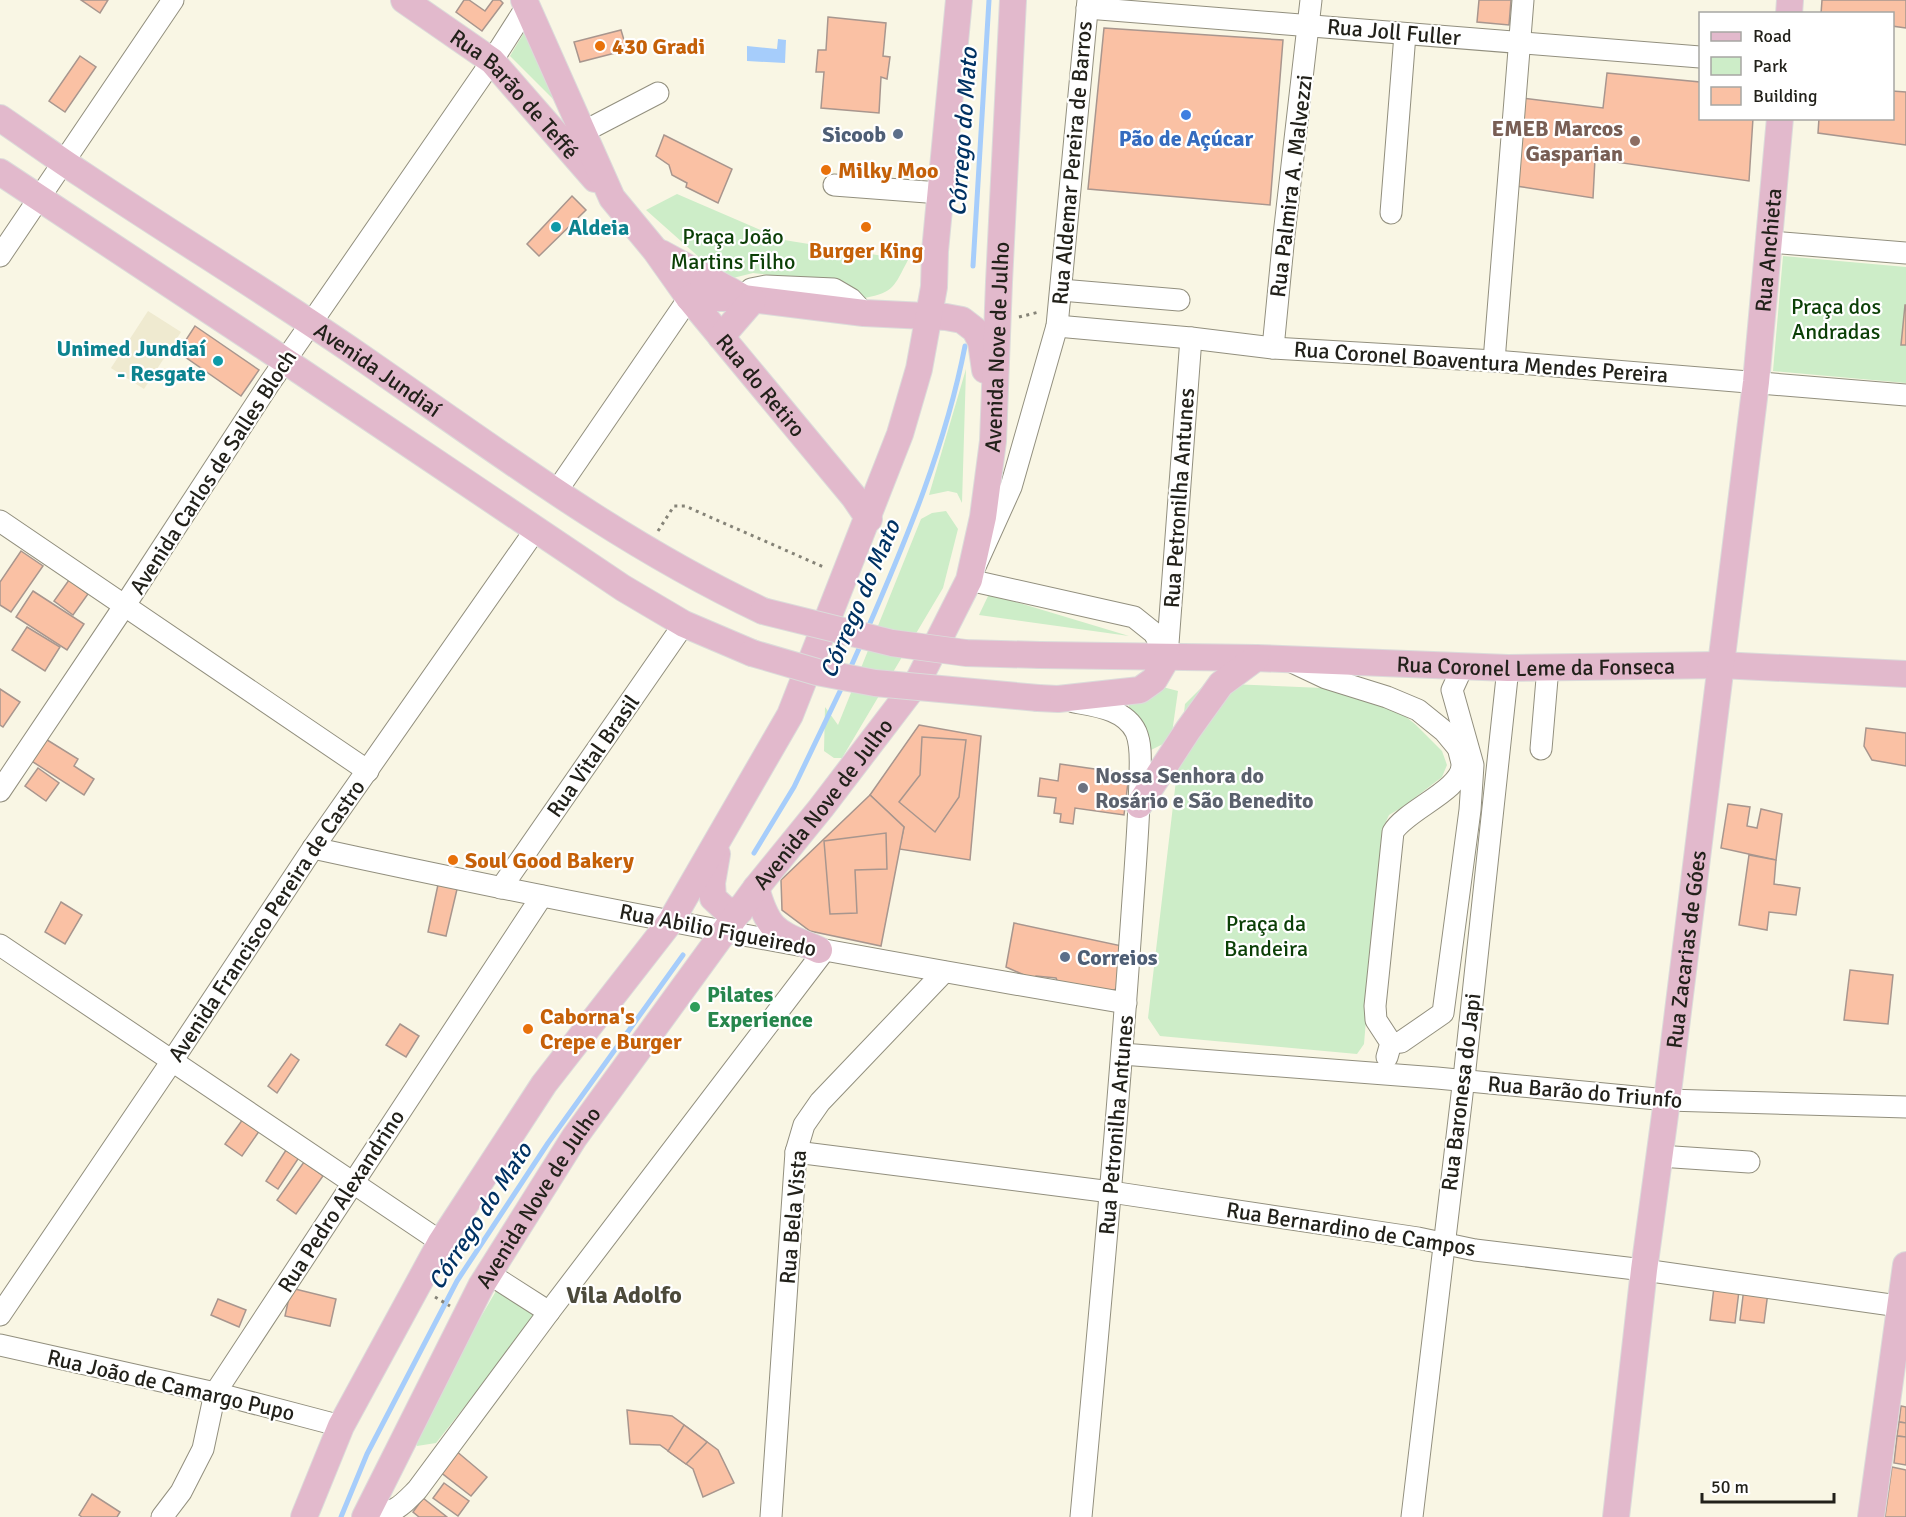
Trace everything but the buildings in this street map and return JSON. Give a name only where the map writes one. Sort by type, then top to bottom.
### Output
[{"type":"main road","name":"Rua Barão de Teffé","points":[[404,0],[492,61],[612,198]]},
{"type":"main road","points":[[304,1517],[341,1426],[441,1242],[544,1084],[671,921],[790,715],[869,519],[900,434],[919,369],[934,287],[940,194],[959,0]]},
{"type":"main road","name":"Avenida Nove de Julho","points":[[366,1515],[488,1273],[574,1138],[756,888],[821,808],[918,681],[969,580],[983,516],[993,441],[1013,0]]},
{"type":"main road","name":"Rua do Retiro","points":[[526,3],[612,198],[656,250],[689,298],[854,497],[869,519]]},
{"type":"main road","name":"Avenida Jundiaí","points":[[0,118],[63,162],[311,324],[556,492],[646,550],[714,588],[763,611],[892,643],[966,653],[1167,658],[1154,680],[1140,690],[1048,698],[875,683],[817,672],[752,653],[684,624],[623,588],[0,172]]},
{"type":"main road","name":"Rua Anchieta","points":[[1756,382],[1780,120]]},
{"type":"main road","name":"Rua do Retiro","points":[[656,250],[748,299]]},
{"type":"main road","points":[[689,298],[748,299],[864,313],[946,317],[962,320],[975,330],[981,342],[993,441]]},
{"type":"main road","points":[[722,338],[748,299]]},
{"type":"main road","name":"Rua Zacarias de Góes","points":[[1616,1517],[1644,1270],[1756,382]]},
{"type":"main road","name":"Rua Coronel Leme da Fonseca","points":[[1167,658],[1257,658],[1508,668],[1720,665],[1906,674]]},
{"type":"main road","points":[[1139,806],[1221,684],[1257,658]]},
{"type":"main road","points":[[720,839],[712,884],[713,898],[726,910],[740,911]]},
{"type":"main road","points":[[756,888],[763,914],[778,932],[822,950]]},
{"type":"main road","points":[[1871,1517],[1897,1393],[1906,1266]]},
{"type":"street","points":[[0,256],[173,0]]},
{"type":"street","name":"Rua Palmira A. Malvezzi","points":[[1273,348],[1311,0]]},
{"type":"street","points":[[1494,361],[1523,0]]},
{"type":"street","name":"Avenida Carlos de Salles Bloch","points":[[0,791],[285,361],[492,61],[526,3]]},
{"type":"street","name":"Rua Joll Fuller","points":[[1087,4],[1405,34],[1699,57]]},
{"type":"street","name":"Rua Aldemar Pereira de Barros","points":[[969,580],[1011,487],[1057,326],[1087,4]]},
{"type":"street","points":[[1391,213],[1405,34]]},
{"type":"street","points":[[583,132],[658,93]]},
{"type":"street","points":[[834,185],[940,194]]},
{"type":"street","points":[[1770,242],[1906,253]]},
{"type":"street","points":[[1061,290],[1179,300]]},
{"type":"street","points":[[556,492],[689,298]]},
{"type":"street","name":"Rua Coronel Boaventura Mendes Pereira","points":[[1057,326],[1273,348],[1494,361],[1906,395]]},
{"type":"street","name":"Rua Petronilha Antunes","points":[[1167,658],[1191,338]]},
{"type":"street","points":[[0,521],[368,771]]},
{"type":"street","name":"Avenida Francisco Pereira de Castro","points":[[0,1315],[313,848],[536,529]]},
{"type":"street","points":[[969,580],[1134,617],[1154,633],[1167,658]]},
{"type":"street","name":"Rua Vital Brasil","points":[[501,888],[684,624]]},
{"type":"street","points":[[1286,659],[1326,678],[1387,697],[1418,710],[1444,730],[1473,765]]},
{"type":"street","points":[[1382,1075],[1396,1043],[1443,1013],[1470,810],[1473,765],[1452,690],[1463,666]]},
{"type":"street","points":[[1541,749],[1548,667]]},
{"type":"street","name":"Rua Baronesa do Japi","points":[[1412,1517],[1508,668]]},
{"type":"street","name":"Rua Petronilha Antunes","points":[[1048,698],[1106,709],[1129,722],[1136,733],[1140,748],[1139,806],[1126,1003],[1081,1517]]},
{"type":"street","points":[[1411,1076],[1405,1068],[1396,1043],[1376,1020],[1393,832],[1401,821],[1458,778],[1462,766],[1458,748]]},
{"type":"street","points":[[1450,786],[1470,810]]},
{"type":"street","name":"Rua Abilio Figueiredo","points":[[313,848],[725,932],[1126,1003]]},
{"type":"street","name":"Rua Pedro Alexandrino","points":[[171,1513],[203,1449],[215,1393],[542,896]]},
{"type":"street","points":[[0,945],[441,1242]]},
{"type":"street","points":[[366,1515],[391,1513],[404,1504],[417,1490],[822,950]]},
{"type":"street","name":"Rua Bela Vista","points":[[771,1517],[796,1152],[804,1125],[820,1102],[944,972]]},
{"type":"street","name":"Rua Barão do Triunfo","points":[[1122,1054],[1411,1076],[1667,1100],[1906,1107]]},
{"type":"street","name":"Rua Bernardino de Campos","points":[[796,1152],[1111,1192],[1475,1250],[1644,1270],[1903,1307]]},
{"type":"street","points":[[1659,1156],[1749,1162]]},
{"type":"street","points":[[488,1273],[549,1312]]},
{"type":"street","name":"Rua João de Camargo Pupo","points":[[0,1345],[215,1393],[341,1426]]},
{"type":"path","points":[[646,550],[674,506],[685,506],[846,577]]},
{"type":"path","points":[[434,1296],[452,1307]]},
{"type":"shaded area","points":[[148,311],[181,332],[144,389],[111,368]]},
{"type":"green space","points":[[528,26],[562,108],[510,56]]},
{"type":"green space","name":"Praça João Martins Filho","points":[[677,194],[784,240],[908,260],[893,287],[865,298],[840,283],[753,273],[729,279],[718,274],[646,210]]},
{"type":"green space","name":"Praça dos Andradas","points":[[1783,256],[1906,267],[1906,383],[1773,371]]},
{"type":"green space","points":[[966,369],[962,503],[957,493],[948,491],[929,495]]},
{"type":"green space","points":[[946,511],[958,529],[943,588],[842,758],[834,758],[824,751],[825,707],[838,725],[921,519],[932,513]]},
{"type":"green space","points":[[989,594],[1129,636],[979,615]]},
{"type":"green space","name":"Praça da Bandeira","points":[[1206,683],[1346,689],[1396,709],[1442,751],[1447,765],[1442,777],[1389,815],[1382,830],[1364,1044],[1357,1054],[1160,1036],[1148,1018],[1185,704]]},
{"type":"green space","points":[[1159,686],[1178,691],[1171,740],[1129,761],[1129,704]]},
{"type":"green space","points":[[496,1291],[536,1316],[436,1443],[417,1446],[418,1425]]},
{"type":"water","points":[[778,39],[786,40],[785,63],[747,61],[747,46],[777,49]]},
{"type":"waterway","name":"Córrego do Mato","points":[[973,266],[989,0]]},
{"type":"waterway","name":"Córrego do Mato","points":[[867,630],[924,490],[947,419],[965,346]]},
{"type":"waterway","name":"Córrego do Mato","points":[[849,671],[861,644]]},
{"type":"waterway","name":"Córrego do Mato","points":[[754,853],[794,787],[843,685]]},
{"type":"waterway","name":"Córrego do Mato","points":[[341,1517],[367,1454],[457,1281],[548,1143],[683,955]]},
{"type":"place","name":"430 Gradi","points":[[600,46]]},
{"type":"place","name":"Pão de Açúcar","points":[[1186,115]]},
{"type":"place","name":"Sicoob","points":[[898,134]]},
{"type":"place","name":"EMEB Marcos Gasparian","points":[[1635,141]]},
{"type":"place","name":"Milky Moo","points":[[826,170]]},
{"type":"place","name":"Aldeia","points":[[556,227]]},
{"type":"place","name":"Burger King","points":[[866,227]]},
{"type":"place","name":"Unimed Jundiaí - Resgate","points":[[218,361]]},
{"type":"place","name":"Nossa Senhora do Rosário e São Benedito","points":[[1083,788]]},
{"type":"place","name":"Soul Good Bakery","points":[[453,860]]},
{"type":"place","name":"Correios","points":[[1065,957]]},
{"type":"place","name":"Pilates Experience","points":[[695,1007]]},
{"type":"place","name":"Caborna's Crepe e Burger","points":[[528,1029]]},
{"type":"district","name":"Vila Adolfo","points":[[624,1295]]}]
